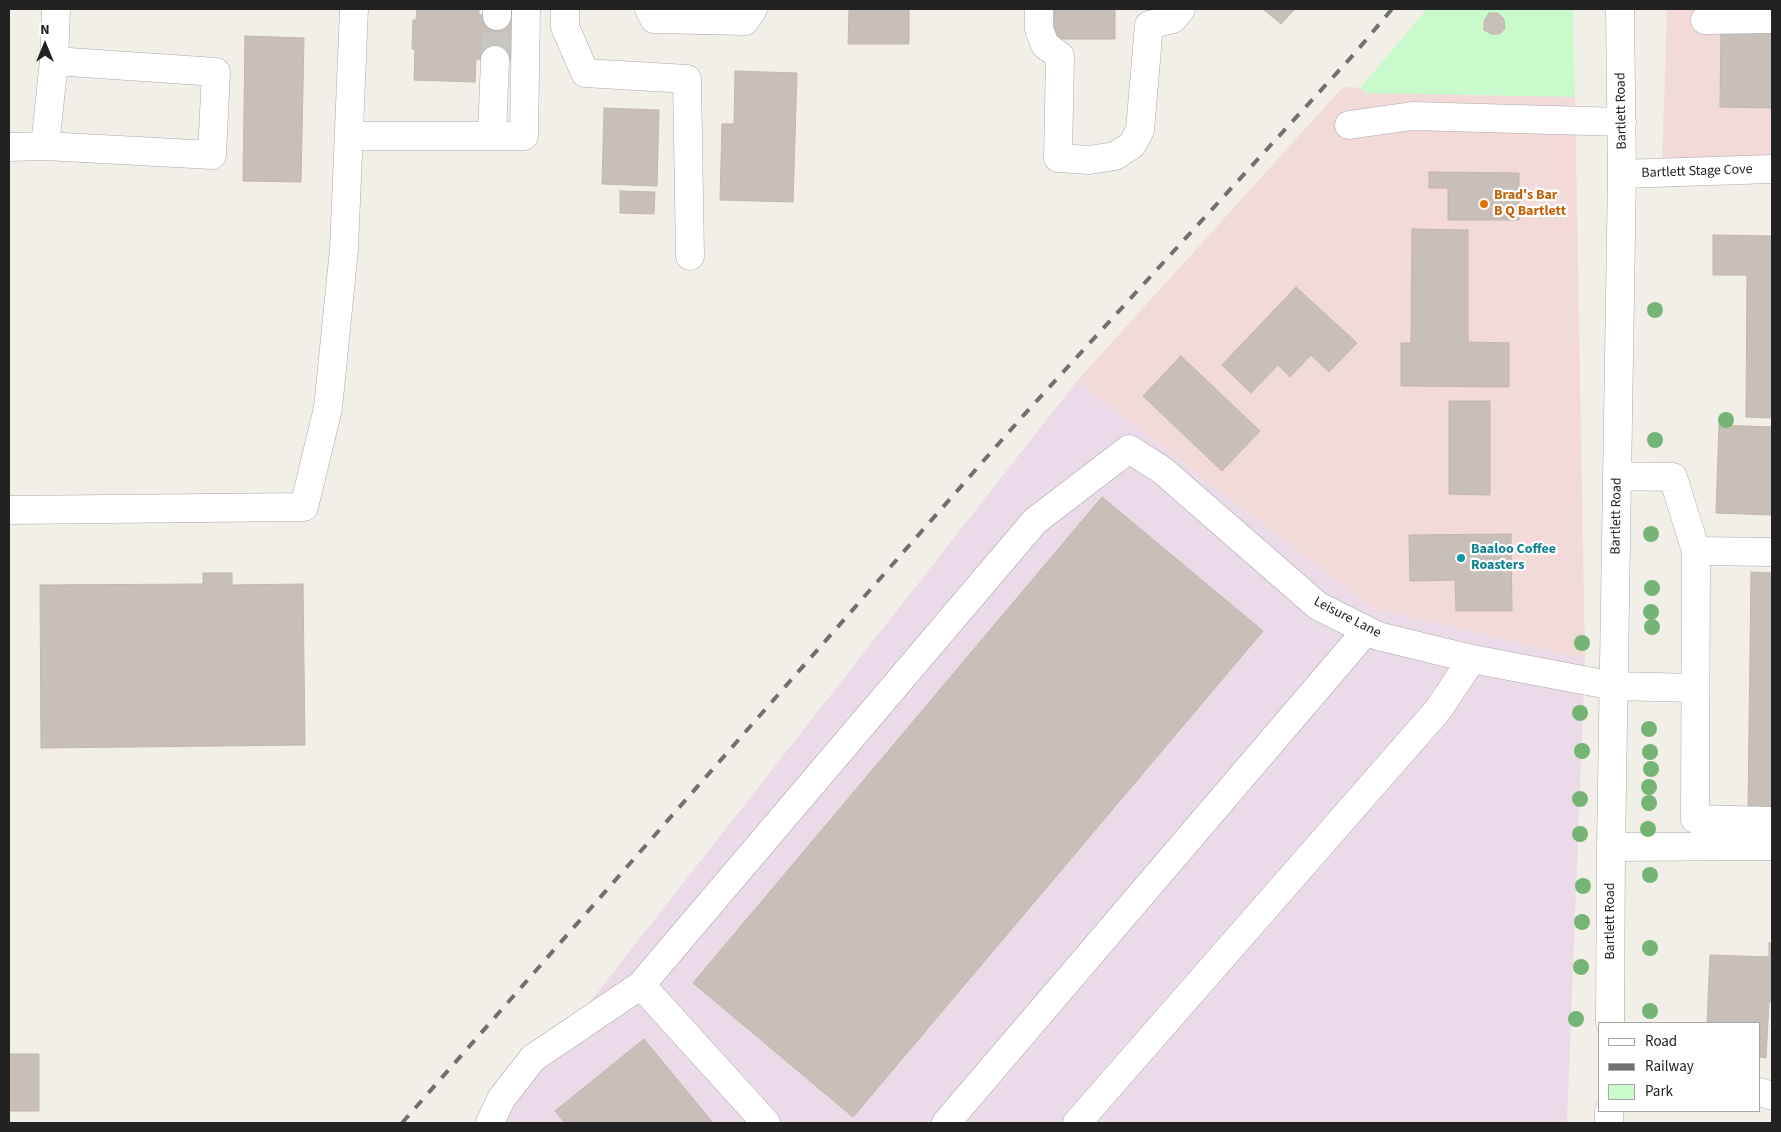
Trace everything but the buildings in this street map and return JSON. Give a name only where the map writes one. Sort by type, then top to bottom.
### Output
[{"type":"street","points":[[45,146],[54,61],[56,9]]},
{"type":"street","points":[[9,510],[304,507],[328,408],[344,249],[354,9]]},
{"type":"street","points":[[349,136],[524,136],[526,9]]},
{"type":"street","points":[[565,9],[565,27],[586,72],[688,79],[690,256]]},
{"type":"street","points":[[649,9],[654,20],[746,21],[753,9]]},
{"type":"street","points":[[1039,9],[1039,28],[1045,45],[1060,56],[1058,158],[1089,160],[1114,156],[1132,145],[1140,130],[1149,25],[1173,19],[1181,9]]},
{"type":"street","name":"Bartlett Road","points":[[1610,1022],[1622,174],[1620,9]]},
{"type":"street","points":[[1705,20],[1772,19]]},
{"type":"street","points":[[492,136],[495,60]]},
{"type":"street","points":[[9,147],[45,146],[212,155],[216,72],[54,61]]},
{"type":"street","points":[[1349,125],[1412,116],[1622,122]]},
{"type":"street","name":"Bartlett Stage Cove","points":[[1622,174],[1772,169]]},
{"type":"street","name":"Leisure Lane","points":[[641,985],[1035,521],[1129,448],[1162,470],[1318,606],[1366,631],[1378,636],[1472,659],[1614,686],[1695,688]]},
{"type":"street","points":[[1617,476],[1673,477],[1696,551],[1695,819],[1772,821]]},
{"type":"street","points":[[1696,551],[1772,552]]},
{"type":"street","points":[[946,1123],[1366,631]]},
{"type":"street","points":[[1077,1123],[1438,710],[1472,659]]},
{"type":"street","points":[[1611,847],[1772,846]]},
{"type":"street","points":[[490,1123],[501,1099],[533,1058],[641,985],[766,1123]]},
{"type":"shaded area","points":[[1667,9],[1772,9],[1772,162],[1662,166]]},
{"type":"shaded area","points":[[1343,87],[1575,97],[1585,659],[1372,608],[1077,381]]},
{"type":"shaded area","points":[[1077,381],[1372,608],[1585,659],[1567,1123],[495,1123]]},
{"type":"green space","points":[[1427,9],[1573,9],[1575,97],[1367,93],[1360,88]]},
{"type":"tunnel","points":[[495,60],[497,16]]},
{"type":"railway","points":[[402,1123],[1022,417],[1355,53],[1392,9]]},
{"type":"place","name":"Brad's Bar B Q Bartlett","points":[[1484,204]]},
{"type":"place","name":"Baaloo Coffee Roasters","points":[[1461,558]]}]
